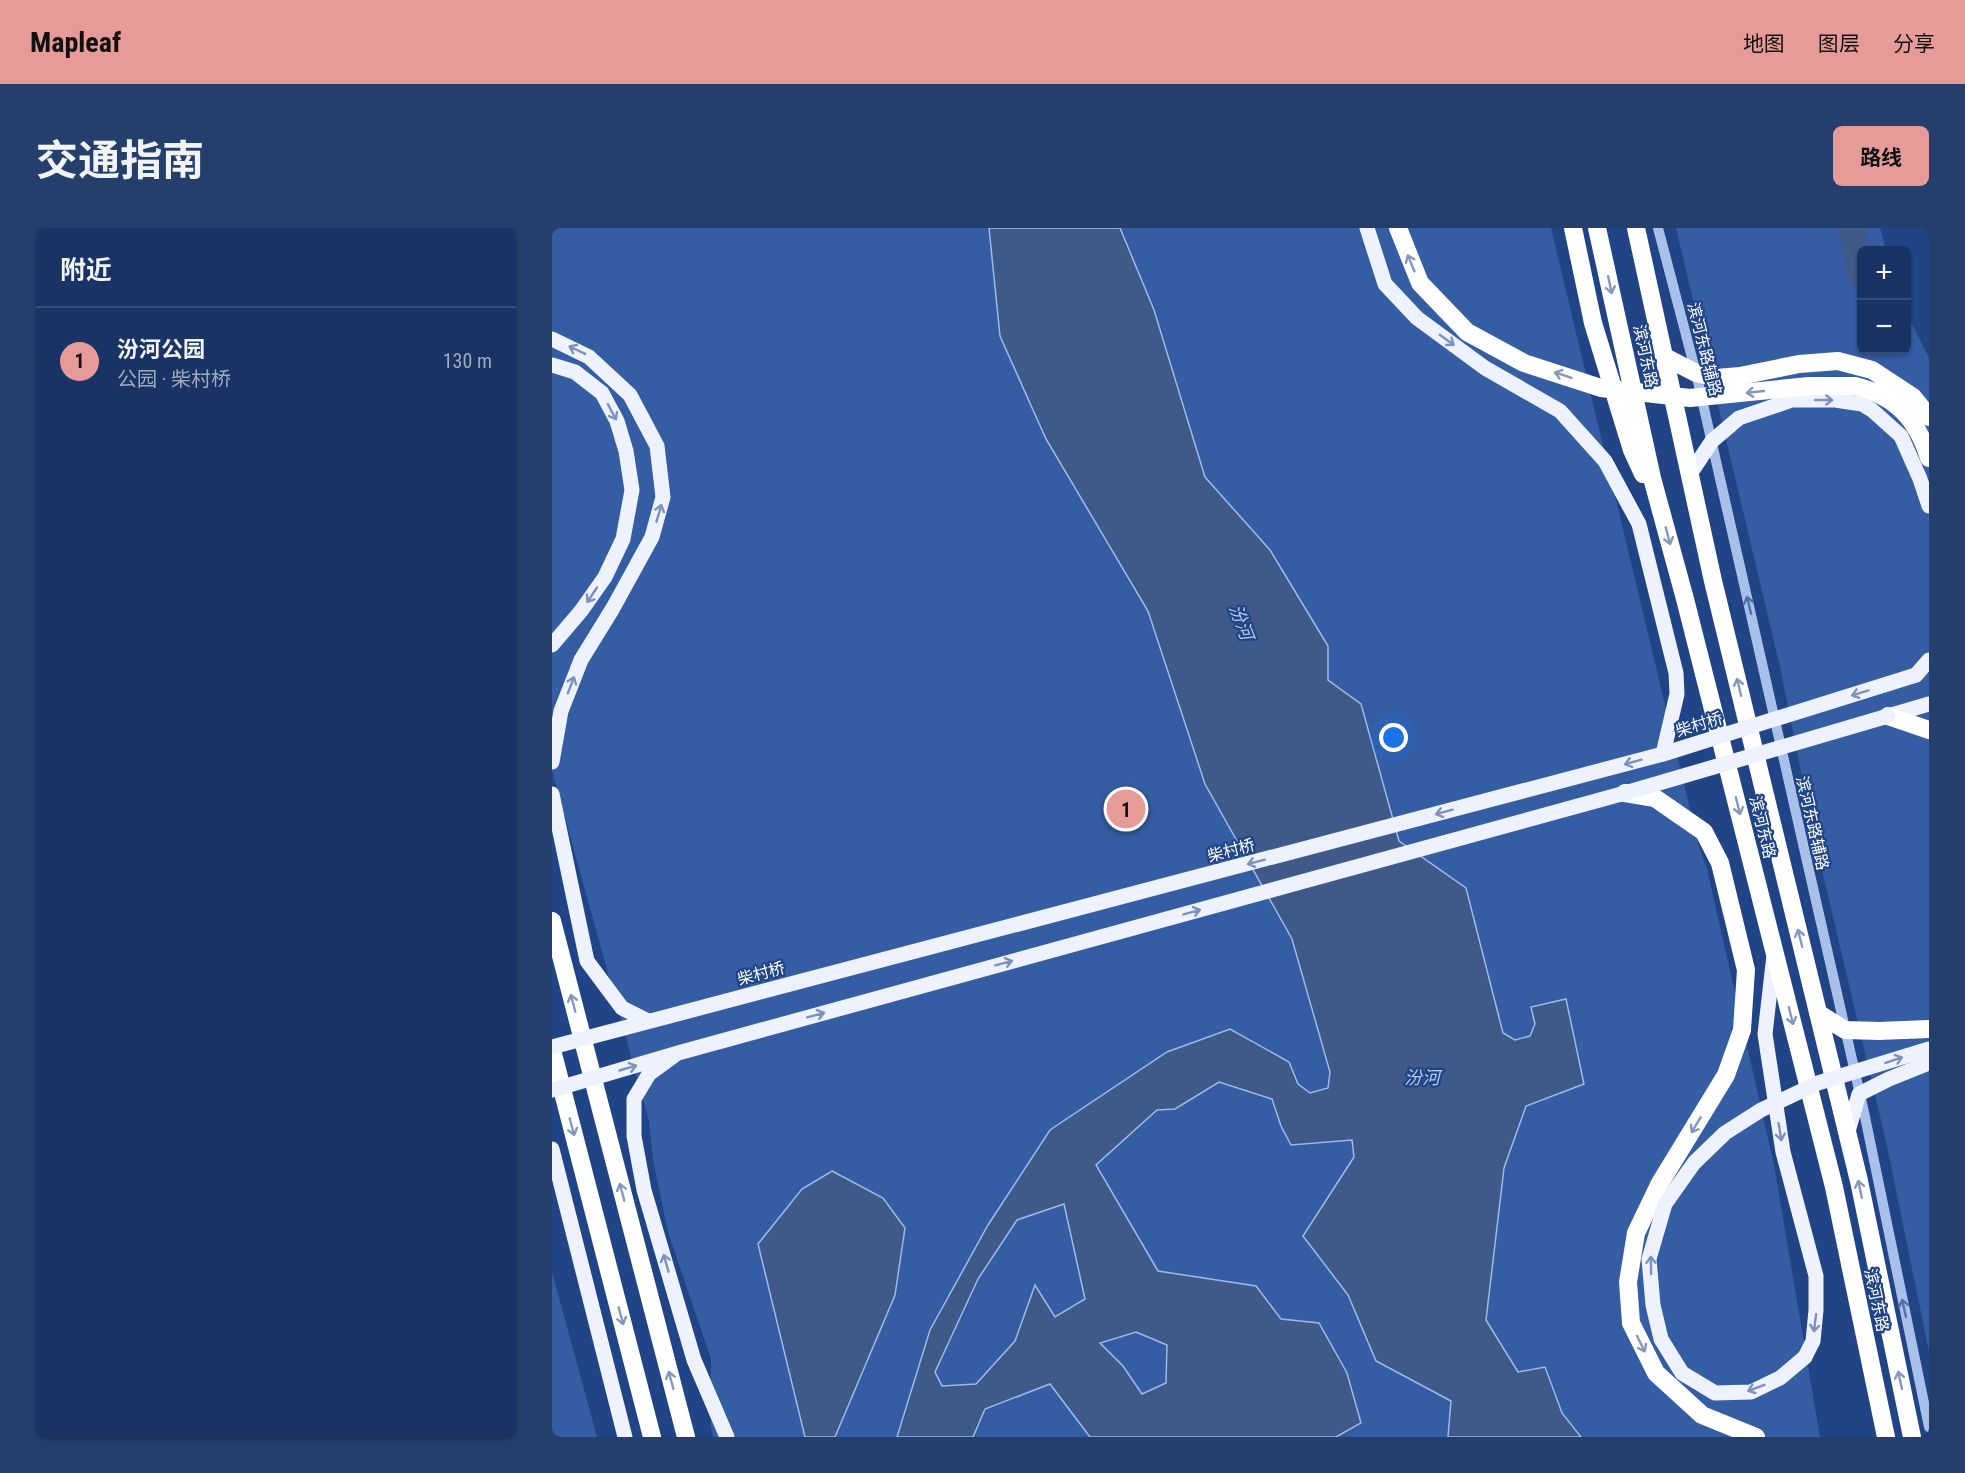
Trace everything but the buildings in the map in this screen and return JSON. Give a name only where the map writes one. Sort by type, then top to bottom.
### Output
[{"type":"highway","points":[[1398,228],[1420,283],[1467,332],[1524,363],[1601,388],[1690,398],[1809,386],[1855,386],[1871,389],[1901,409],[1917,426],[1929,458]]},
{"type":"highway","points":[[1573,228],[1593,323],[1622,418],[1632,450],[1661,513]]},
{"type":"highway","name":"滨河东路","points":[[1597,228],[1652,478],[1688,610],[1834,1187],[1886,1437]]},
{"type":"highway","name":"滨河东路","points":[[1636,228],[1716,593],[1848,1135],[1912,1437]]},
{"type":"highway","points":[[1665,357],[1696,373],[1717,378],[1740,376],[1799,364],[1838,361],[1872,370],[1913,396],[1929,417]]},
{"type":"highway","points":[[1888,716],[1929,730]]},
{"type":"highway","points":[[1625,793],[1655,798],[1704,832],[1720,863],[1746,970],[1742,1030],[1726,1075],[1660,1183],[1636,1233],[1628,1282],[1631,1323],[1656,1373],[1702,1415],[1756,1437]]},
{"type":"highway","points":[[552,921],[686,1437]]},
{"type":"highway","points":[[1818,1013],[1845,1030],[1929,1029]]},
{"type":"highway","points":[[552,1048],[652,1437]]},
{"type":"main road","points":[[1367,228],[1385,284],[1417,318],[1485,368],[1560,411],[1605,461],[1639,524],[1676,672],[1677,694],[1663,754]]},
{"type":"main road","points":[[552,339],[589,357],[630,395],[657,446],[663,497],[652,537],[581,660],[561,711],[552,762]]},
{"type":"main road","points":[[552,365],[575,372],[602,393],[617,421],[627,451],[632,490],[623,539],[605,577],[581,611],[552,645]]},
{"type":"main road","points":[[1690,474],[1712,441],[1739,417],[1792,400],[1835,400],[1862,404],[1901,436],[1920,478],[1929,506]]},
{"type":"main road","points":[[1922,673],[1929,660]]},
{"type":"main road","name":"柴村桥","points":[[552,1048],[1663,754],[1922,673]]},
{"type":"main road","points":[[552,1090],[678,1053],[1625,793],[1929,704]]},
{"type":"main road","points":[[552,794],[587,961],[622,1008],[648,1021]]},
{"type":"main road","points":[[1774,950],[1765,1034],[1783,1152],[1816,1276],[1813,1341],[1805,1358],[1780,1378],[1751,1392],[1715,1393],[1682,1373],[1661,1340],[1653,1305],[1649,1259],[1665,1204],[1694,1162],[1725,1133],[1761,1110],[1818,1083],[1929,1049]]},
{"type":"main road","points":[[678,1053],[649,1074],[634,1099],[634,1136],[644,1190],[694,1360],[727,1437]]},
{"type":"main road","points":[[1848,1135],[1859,1094],[1929,1063]]},
{"type":"main road","points":[[552,1149],[625,1437]]},
{"type":"street","name":"滨河东路辅路","points":[[1658,228],[1712,441],[1845,1030],[1929,1427]]},
{"type":"shaded area","points":[[552,228],[1551,228],[1699,847],[1707,869],[1774,1165],[1820,1437],[713,1437],[711,1359],[668,1232],[653,1160],[649,1121],[552,771]]},
{"type":"shaded area","points":[[1676,228],[1880,228],[1885,246],[1857,246],[1857,354],[1911,354],[1911,322],[1929,358],[1929,1352],[1887,1146],[1813,832],[1780,667]]},
{"type":"shaded area","points":[[552,1272],[597,1437],[552,1437]]},
{"type":"water","name":"汾河","points":[[989,228],[1120,228],[1154,310],[1205,477],[1270,550],[1328,646],[1328,680],[1361,704],[1399,841],[1466,888],[1503,1033],[1515,1040],[1530,1036],[1535,1024],[1531,1007],[1566,999],[1584,1084],[1526,1106],[1504,1168],[1486,1320],[1518,1372],[1545,1367],[1562,1413],[1581,1437],[1448,1437],[1451,1401],[1376,1361],[1348,1295],[1303,1236],[1354,1157],[1352,1140],[1291,1145],[1281,1126],[1272,1099],[1219,1082],[1175,1109],[1157,1110],[1096,1165],[1158,1271],[1256,1286],[1281,1319],[1319,1323],[1347,1373],[1361,1423],[1336,1437],[1090,1437],[1050,1384],[985,1409],[973,1437],[897,1437],[930,1330],[988,1225],[1050,1130],[1167,1052],[1230,1029],[1289,1062],[1298,1084],[1310,1093],[1328,1088],[1330,1072],[1292,939],[1205,784],[1148,611],[1046,439],[1000,336]],"holes":[[[1064,1204],[1085,1299],[1055,1317],[1035,1285],[1015,1341],[976,1384],[942,1386],[935,1372],[978,1279],[1017,1220]],[[1136,1332],[1167,1345],[1166,1383],[1142,1394],[1123,1366],[1100,1343]]]},
{"type":"water","points":[[832,1171],[883,1198],[905,1228],[895,1295],[835,1437],[805,1437],[758,1244],[802,1189]]},
{"type":"waterway","points":[[1851,228],[1857,254]]},
{"type":"place","name":"汾河公园","points":[[1126,809]]}]
